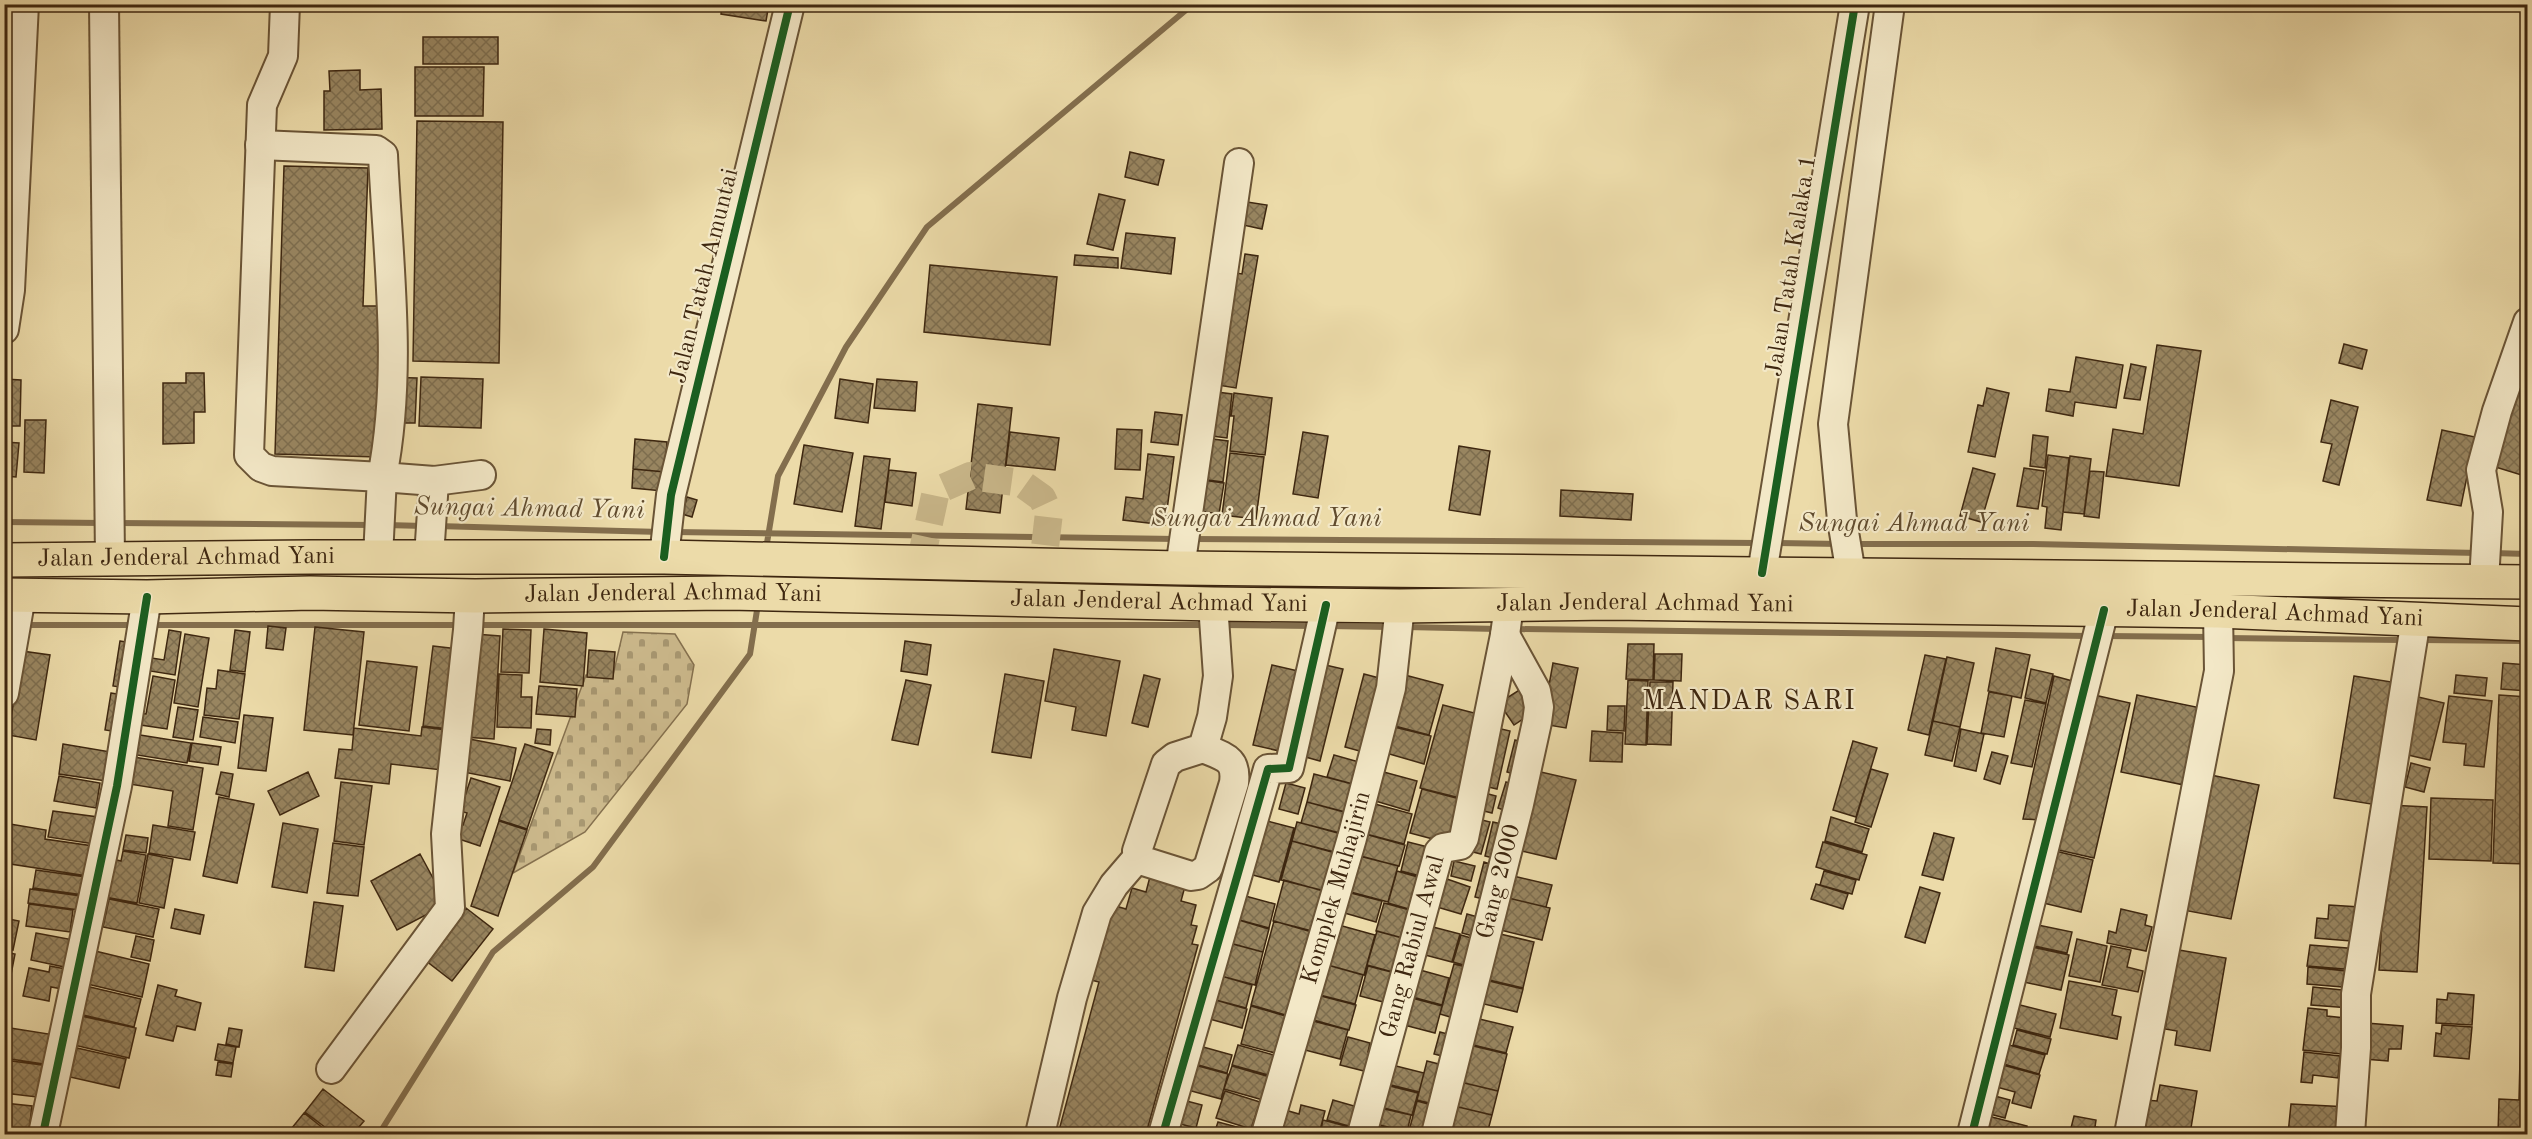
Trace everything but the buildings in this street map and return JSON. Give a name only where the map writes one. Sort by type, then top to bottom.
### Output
[{"type":"highway","name":"Jalan Jenderal Achmad Yani","points":[[14,560],[109,535],[312,557],[379,536],[666,540],[739,558],[829,559],[921,564],[1184,546],[1612,588],[2100,628],[2218,611],[2528,624]]},
{"type":"highway","name":"Jalan Jenderal Achmad Yani","points":[[15,611],[144,615],[310,593],[469,614],[728,593],[824,596],[1215,622],[1323,618],[1398,621],[1507,620],[1612,588],[1765,553],[1849,564],[2239,581],[2377,579],[2528,582]]},
{"type":"highway","points":[[310,593],[312,557]]},
{"type":"highway","points":[[14,560],[15,611]]},
{"type":"highway","points":[[2377,579],[2377,617]]},
{"type":"street","points":[[4,329],[10,290],[24,4]]},
{"type":"street","points":[[104,4],[109,535]]},
{"type":"street","points":[[285,4],[283,56],[262,105],[249,455],[261,467],[272,471],[434,481],[481,475]]},
{"type":"street","name":"Jalan Tatah Amuntai","points":[[666,540],[671,495],[790,4]]},
{"type":"street","name":"Jalan Tatah Kalaka 1","points":[[1765,553],[1855,4]]},
{"type":"street","points":[[1849,564],[1842,520],[1833,424],[1890,4]]},
{"type":"street","points":[[260,145],[376,150],[383,155],[393,357],[391,434],[382,477],[379,536]]},
{"type":"street","points":[[1184,546],[1239,163]]},
{"type":"street","points":[[2484,581],[2488,512],[2481,471],[2497,411],[2528,322]]},
{"type":"street","points":[[430,536],[434,481]]},
{"type":"street","points":[[4,693],[15,611]]},
{"type":"street","points":[[2129,1134],[2218,671],[2218,611]]},
{"type":"street","points":[[331,1069],[450,908],[446,834],[469,614]]},
{"type":"street","points":[[43,1134],[117,786],[144,615]]},
{"type":"street","points":[[1162,1134],[1268,769],[1289,768],[1323,618]]},
{"type":"street","points":[[2350,1134],[2356,1048],[2356,994],[2416,619]]},
{"type":"street","name":"Gang Rabiul Awal","points":[[1362,1134],[1440,852],[1443,848],[1460,845],[1464,838],[1507,620]]},
{"type":"street","name":"Gang 2000","points":[[1436,1134],[1519,804],[1537,722],[1539,707],[1536,691],[1507,620]]},
{"type":"street","name":"Komplek Muhajirin","points":[[1266,1134],[1352,838],[1391,688],[1398,621]]},
{"type":"street","points":[[1203,748],[1212,717],[1218,676],[1215,622]]},
{"type":"street","points":[[1972,1134],[2100,628]]},
{"type":"street","points":[[1203,748],[1226,758],[1234,765],[1236,772],[1228,805],[1208,868],[1198,875],[1191,876],[1138,857],[1137,851],[1166,764],[1174,758],[1203,748]]},
{"type":"street","points":[[1040,1134],[1072,998],[1097,913],[1114,885],[1138,857]]},
{"type":"green space","points":[[623,632],[675,634],[694,665],[687,704],[585,832],[513,873],[586,675],[613,675]]},
{"type":"waterway","points":[[766,549],[778,476],[846,347],[927,227],[1186,10]]},
{"type":"waterway","name":"Sungai Ahmad Yani","points":[[4,522],[103,523]]},
{"type":"waterway","name":"Sungai Ahmad Yani","points":[[116,523],[373,525]]},
{"type":"waterway","name":"Sungai Ahmad Yani","points":[[386,525],[424,526]]},
{"type":"waterway","name":"Sungai Ahmad Yani","points":[[437,526],[661,532]]},
{"type":"waterway","name":"Sungai Ahmad Yani","points":[[674,532],[1177,539]]},
{"type":"waterway","name":"Sungai Ahmad Yani","points":[[1193,539],[1759,543]]},
{"type":"waterway","name":"Sungai Ahmad Yani","points":[[1775,543],[1840,544]]},
{"type":"waterway","name":"Sungai Ahmad Yani","points":[[1853,544],[2033,544],[2479,553]]},
{"type":"waterway","name":"Sungai Ahmad Yani","points":[[2492,553],[2528,554]]},
{"type":"waterway","points":[[379,1134],[493,952],[593,867],[750,654],[758,604]]},
{"type":"waterway","name":"Sungai Ahmad Yani","points":[[23,625],[136,625]]},
{"type":"waterway","name":"Sungai Ahmad Yani","points":[[149,625],[460,625]]},
{"type":"waterway","name":"Sungai Ahmad Yani","points":[[476,625],[1207,625]]},
{"type":"waterway","name":"Sungai Ahmad Yani","points":[[1223,625],[1315,626]]},
{"type":"waterway","name":"Sungai Ahmad Yani","points":[[1328,626],[1390,627]]},
{"type":"waterway","name":"Sungai Ahmad Yani","points":[[1406,627],[1498,629]]},
{"type":"waterway","name":"Sungai Ahmad Yani","points":[[1514,629],[2089,636]]},
{"type":"waterway","name":"Sungai Ahmad Yani","points":[[2105,636],[2212,637]]},
{"type":"waterway","name":"Sungai Ahmad Yani","points":[[2225,638],[2404,640]]},
{"type":"waterway","name":"Sungai Ahmad Yani","points":[[2420,640],[2528,641]]},
{"type":"tunnel","points":[[920,564],[936,491],[970,476],[1021,483],[1042,498],[1049,513],[1043,564]]},
{"type":"cycle path","points":[[664,557],[671,495],[790,4]]},
{"type":"cycle path","points":[[1762,573],[1855,4]]},
{"type":"cycle path","points":[[43,1134],[117,786],[147,597]]},
{"type":"cycle path","points":[[1163,1134],[1268,769],[1289,768],[1326,605]]},
{"type":"cycle path","points":[[1972,1134],[2104,610]]},
{"type":"district","name":"MANDAR SARI","points":[[1749,701]]}]
